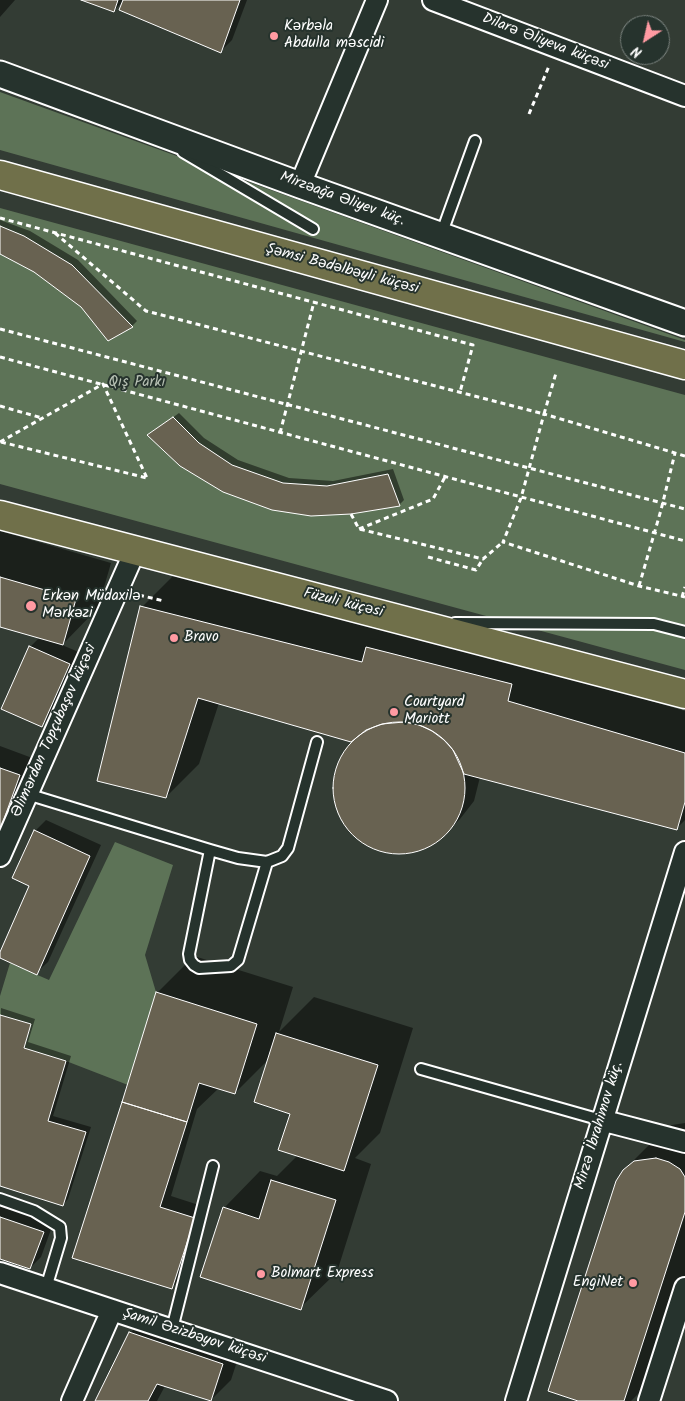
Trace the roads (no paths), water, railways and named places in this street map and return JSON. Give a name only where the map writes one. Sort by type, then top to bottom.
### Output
[{"type":"main road","name":"Şəmsi Bədəlbəyli küçəsi","points":[[0,175],[685,365]]},
{"type":"main road","name":"Füzuli küçəsi","points":[[0,515],[685,694]]},
{"type":"street","points":[[300,185],[377,0]]},
{"type":"street","name":"Dilarə Əliyeva küçəsi","points":[[433,0],[685,96]]},
{"type":"street","name":"Mirzəağa Əliyev küç.","points":[[0,74],[300,185],[685,323]]},
{"type":"street","name":"Əlimərdan Topçubaşov küçəsi","points":[[0,856],[135,551]]},
{"type":"street","name":"Mirzə İbrahimov küç.","points":[[516,1401],[685,852]]},
{"type":"street","points":[[602,1120],[685,1142]]},
{"type":"street","name":"Şamil Əzizbəyov küçəsi","points":[[0,1273],[388,1401]]},
{"type":"street","points":[[648,1401],[685,1288]]},
{"type":"street","points":[[72,1401],[112,1310]]},
{"type":"lane","points":[[133,123],[314,229]]},
{"type":"lane","points":[[441,235],[475,141]]},
{"type":"lane","points":[[419,623],[654,624],[685,632]]},
{"type":"lane","points":[[28,794],[238,858],[268,862],[282,856],[288,848],[317,742]]},
{"type":"lane","points":[[210,850],[189,954],[190,960],[199,968],[231,966],[238,960],[268,862]]},
{"type":"lane","points":[[421,1069],[602,1120]]},
{"type":"lane","points":[[172,1330],[213,1166]]},
{"type":"lane","points":[[0,1200],[34,1210],[60,1226],[61,1238],[46,1288]]},
{"type":"place","name":"Kərbəla Abdulla məscidi","points":[[274,36]]},
{"type":"place","name":"Erkən Müdaxilə Mərkəzi","points":[[31,606]]},
{"type":"place","name":"Bravo","points":[[174,638]]},
{"type":"place","name":"Courtyard Mariott","points":[[394,712]]},
{"type":"place","name":"Bolmart Express","points":[[261,1274]]},
{"type":"place","name":"EngiNet","points":[[633,1283]]},
{"type":"park label","name":"Qış Parkı","points":[[137,383]]}]
